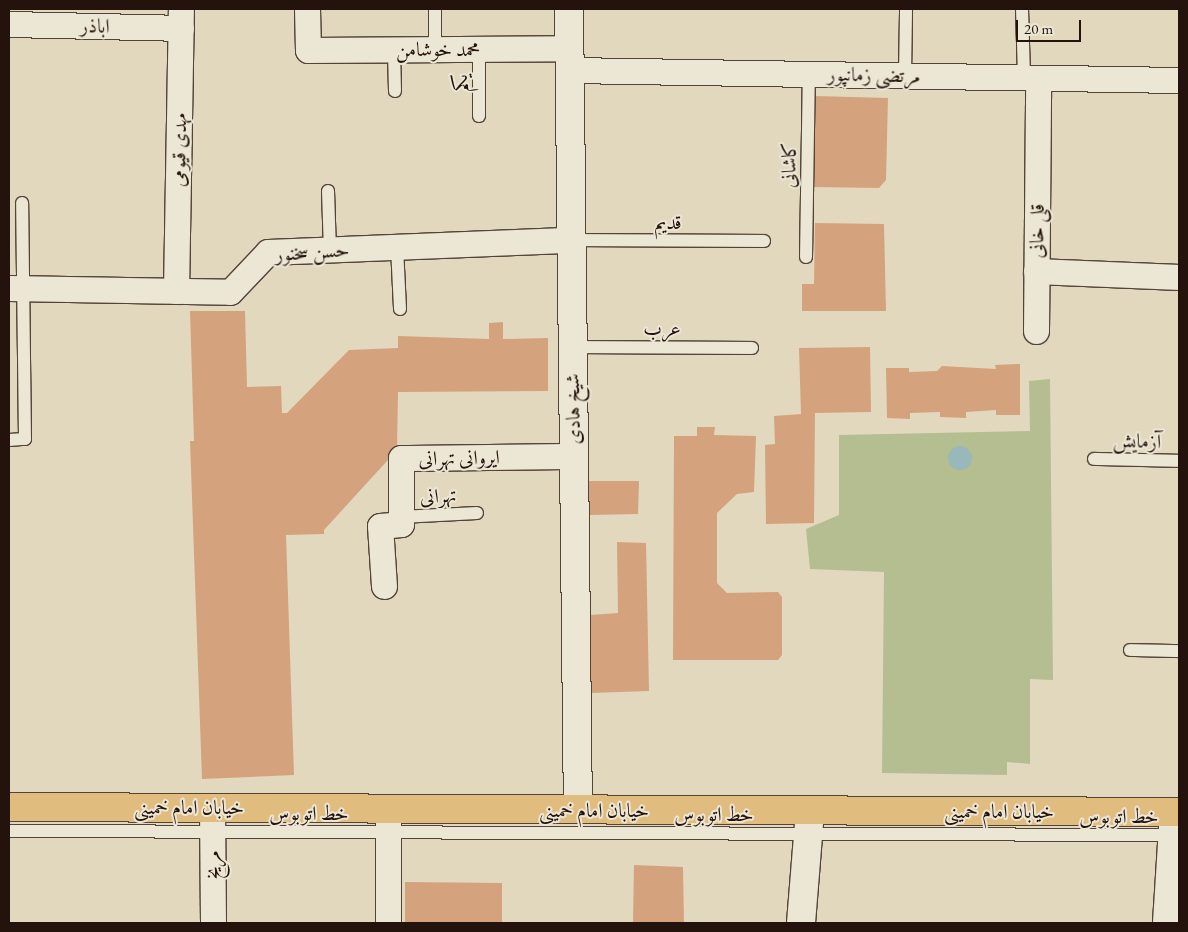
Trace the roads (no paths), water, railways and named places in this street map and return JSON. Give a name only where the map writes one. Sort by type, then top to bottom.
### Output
[{"type":"main road","name":"خیابان امام خمینی","points":[[9,807],[212,819],[388,820],[578,810],[809,822],[1176,823]]},
{"type":"street","name":"محمد خوشامن","points":[[307,9],[308,50],[479,49],[569,59]]},
{"type":"street","name":"شیخ هادی","points":[[569,9],[578,810]]},
{"type":"street","name":"اباذر","points":[[9,24],[181,18]]},
{"type":"street","name":"مهدی قیومی","points":[[176,291],[181,18]]},
{"type":"street","name":"مرتضی زمانپور","points":[[569,59],[810,74],[1179,80]]},
{"type":"street","name":"قلی خانی","points":[[1031,77],[1036,271],[1179,277]]},
{"type":"street","name":"حسن سخنور","points":[[16,288],[230,292],[268,252],[571,240]]},
{"type":"street","points":[[1036,271],[1036,331]]},
{"type":"street","name":"ایروانی تهرانی","points":[[401,517],[401,458],[574,456]]},
{"type":"street","points":[[384,586],[380,526],[401,524],[401,517]]},
{"type":"street","name":"مریخ","points":[[212,819],[213,923]]},
{"type":"street","points":[[388,820],[388,923]]},
{"type":"street","points":[[801,923],[809,822]]},
{"type":"street","points":[[1173,923],[1167,923],[1176,823]]},
{"type":"lane","points":[[435,9],[435,49]]},
{"type":"lane","points":[[905,76],[906,9]]},
{"type":"lane","points":[[1022,9],[1031,77]]},
{"type":"lane","name":"یکم","points":[[479,49],[479,116]]},
{"type":"lane","points":[[394,50],[395,90]]},
{"type":"lane","name":"کاشانی","points":[[806,257],[810,74]]},
{"type":"lane","points":[[328,191],[330,250]]},
{"type":"lane","points":[[9,440],[25,439],[16,288],[22,203]]},
{"type":"lane","name":"قدیم","points":[[571,240],[764,241]]},
{"type":"lane","points":[[398,247],[400,309]]},
{"type":"lane","name":"عرب","points":[[572,347],[752,348]]},
{"type":"lane","name":"آزمایش","points":[[1094,458],[1179,462]]},
{"type":"lane","name":"تهرانی","points":[[401,517],[477,513]]},
{"type":"lane","points":[[1130,650],[1179,651]]},
{"type":"lane","points":[[9,831],[212,819]]},
{"type":"lane","name":"خط اتوبوس","points":[[388,820],[809,822]]},
{"type":"water","points":[[960,446],[968,450],[972,458],[968,466],[960,470],[952,466],[948,458],[952,450]]}]
